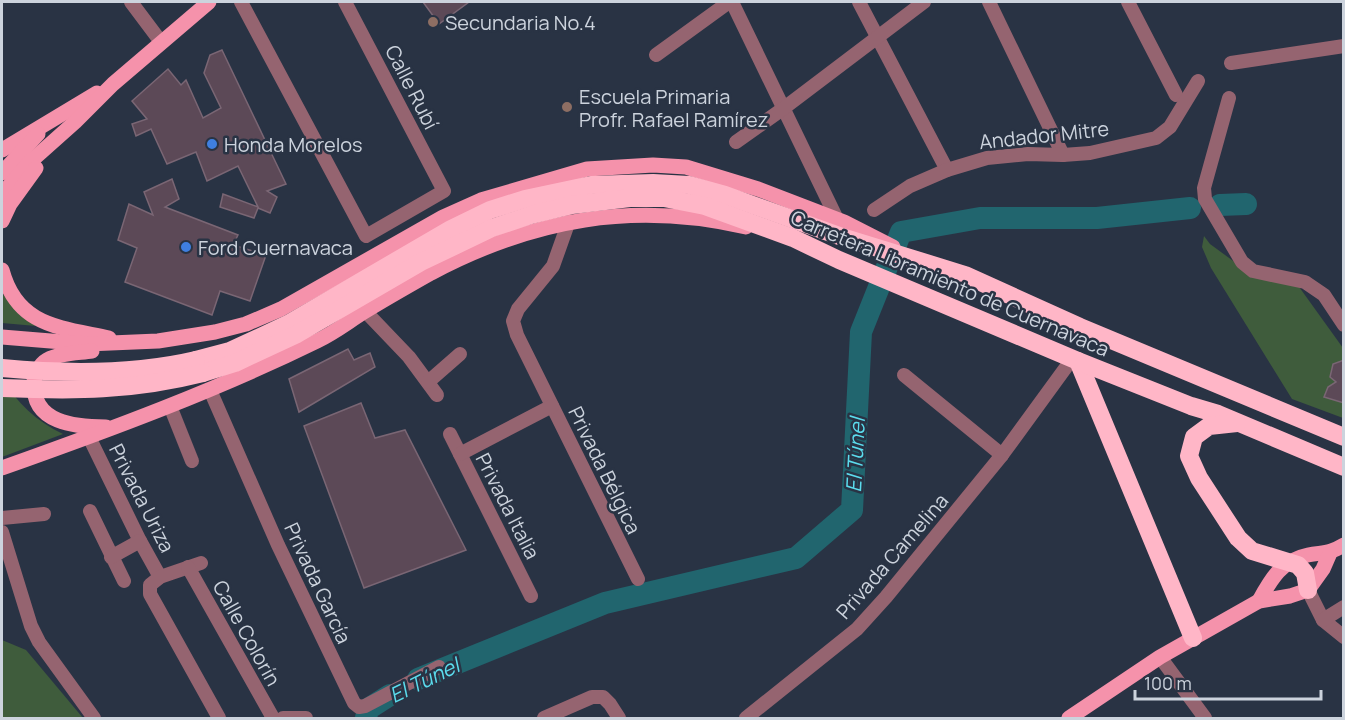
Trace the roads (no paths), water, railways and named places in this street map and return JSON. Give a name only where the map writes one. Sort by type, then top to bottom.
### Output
[{"type":"highway","name":"Carretera Libramiento de Cuernavaca","points":[[270,339],[319,307],[452,229],[490,210],[591,185],[634,183],[688,185],[841,226],[916,258],[965,275],[1344,437]]},
{"type":"highway","points":[[2,368],[52,372],[136,370],[165,367],[230,351],[326,318],[458,242],[502,224],[572,205],[630,198],[679,200],[715,209],[793,238]]},
{"type":"highway","name":"Carretera Libramiento de Cuernavaca","points":[[793,238],[839,260],[1075,360],[1239,423],[1344,467]]},
{"type":"highway","points":[[2,388],[89,390],[170,381],[235,363],[270,339]]},
{"type":"highway","points":[[1075,360],[1193,638]]},
{"type":"highway","points":[[1239,423],[1209,426],[1194,437],[1189,456],[1198,478],[1238,538],[1252,551],[1302,568],[1308,590]]},
{"type":"main road","points":[[2,194],[29,163],[113,84],[208,2]]},
{"type":"main road","points":[[2,150],[113,84]]},
{"type":"main road","points":[[2,221],[10,204],[30,175],[75,122]]},
{"type":"main road","points":[[2,173],[48,123]]},
{"type":"main road","name":"Carretera Libramiento de Cuernavaca","points":[[2,337],[87,344],[158,341],[215,332],[246,324],[281,309],[452,212],[481,200],[587,169],[653,165],[686,167],[758,189],[841,226]]},
{"type":"main road","name":"Carretera Libramiento de Cuernavaca","points":[[2,468],[210,390],[320,340],[366,311],[467,255],[535,230],[569,221],[628,214],[684,217],[793,238]]},
{"type":"main road","points":[[2,270],[8,290],[28,314],[44,322],[126,342]]},
{"type":"main road","points":[[39,407],[34,381],[38,369],[46,360],[158,341]]},
{"type":"main road","points":[[2,359],[12,375],[50,417],[67,424],[115,427]]},
{"type":"main road","points":[[1259,601],[1275,573],[1288,563],[1303,556],[1337,549]]},
{"type":"main road","points":[[1069,718],[1160,657],[1259,601],[1290,597],[1308,590],[1337,549]]},
{"type":"street","points":[[131,2],[161,42]]},
{"type":"street","name":"Calle Rubí","points":[[241,2],[366,236],[444,191],[345,2]]},
{"type":"street","points":[[656,55],[730,2],[841,226]]},
{"type":"street","points":[[859,2],[947,170]]},
{"type":"street","points":[[736,142],[924,2]]},
{"type":"street","points":[[989,2],[1063,155]]},
{"type":"street","points":[[1128,2],[1176,95]]},
{"type":"street","points":[[1231,63],[1344,46]]},
{"type":"street","name":"Andador Mitre","points":[[874,210],[910,186],[947,170],[987,158],[1028,154],[1090,153],[1156,138],[1170,127],[1198,81]]},
{"type":"street","points":[[1229,98],[1204,188],[1206,199],[1242,262],[1253,271],[1305,282],[1324,294],[1344,325]]},
{"type":"street","points":[[552,406],[517,335],[513,321],[518,309],[553,266],[569,221]]},
{"type":"street","points":[[366,311],[410,357],[437,395]]},
{"type":"street","points":[[428,382],[460,354]]},
{"type":"street","name":"Privada Camelina","points":[[746,718],[857,629],[1002,455],[1075,360]]},
{"type":"street","points":[[904,375],[1002,455]]},
{"type":"street","name":"Privada García","points":[[210,390],[278,545],[354,703],[359,707],[365,706],[439,667]]},
{"type":"street","points":[[170,406],[192,461]]},
{"type":"street","name":"Privada Bélgica","points":[[460,454],[552,406],[638,579]]},
{"type":"street","name":"Privada Italia","points":[[450,434],[531,596]]},
{"type":"street","name":"Privada Uriza","points":[[89,437],[140,542],[155,581],[150,594],[219,718]]},
{"type":"street","points":[[90,511],[124,581]]},
{"type":"street","points":[[2,518],[44,514]]},
{"type":"street","points":[[2,532],[31,626],[39,642],[94,718]]},
{"type":"street","points":[[111,557],[140,542]]},
{"type":"street","name":"Calle Colorín","points":[[155,581],[194,565],[273,718]]},
{"type":"street","points":[[1308,590],[1323,620],[1344,637]]},
{"type":"street","points":[[1323,620],[1344,607]]},
{"type":"street","points":[[1160,657],[1205,718]]},
{"type":"street","points":[[544,718],[592,697],[603,697],[619,718]]},
{"type":"street","points":[[283,718],[306,718]]},
{"type":"waterway","name":"El Túnel","points":[[1220,205],[1246,204]]},
{"type":"waterway","name":"El Túnel","points":[[418,679],[605,603],[796,558],[852,510],[861,332],[901,232],[980,218],[1097,218],[1190,208]]},
{"type":"waterway","name":"El Túnel","points":[[366,718],[368,709],[390,695]]},
{"type":"place","name":"Secundaria No.4","points":[[433,22]]},
{"type":"place","name":"Escuela Primaria Profr. Rafael Ramírez","points":[[567,107]]},
{"type":"place","name":"Honda Morelos","points":[[212,144]]},
{"type":"place","name":"Ford Cuernavaca","points":[[186,247]]}]
